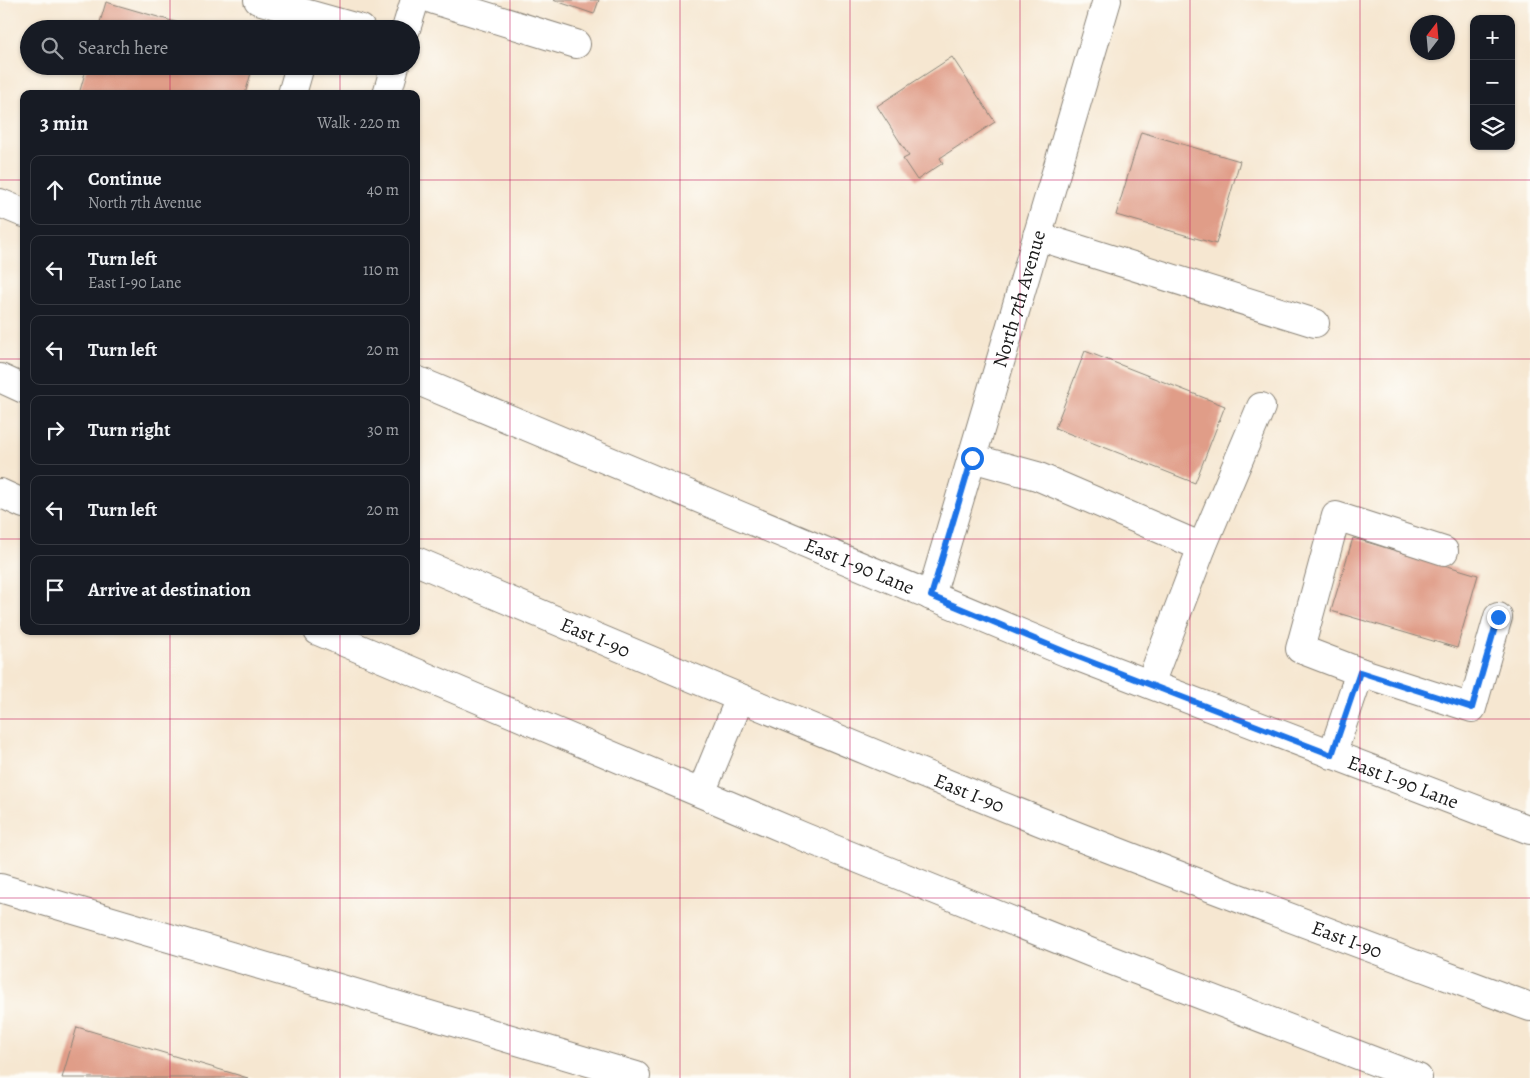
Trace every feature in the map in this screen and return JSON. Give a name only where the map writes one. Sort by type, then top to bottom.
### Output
[{"type":"main road","points":[[258,0],[307,20]]},
{"type":"main road","points":[[409,20],[415,0]]},
{"type":"main road","points":[[434,0],[576,44]]},
{"type":"main road","name":"North 7th Avenue","points":[[931,596],[1107,0]]},
{"type":"main road","points":[[293,90],[297,75]]},
{"type":"main road","points":[[388,90],[392,75]]},
{"type":"main road","points":[[0,203],[20,211]]},
{"type":"main road","points":[[1038,236],[1315,323]]},
{"type":"main road","points":[[0,378],[20,387]]},
{"type":"main road","name":"East I-90 Lane","points":[[420,382],[1068,653],[1530,830]]},
{"type":"main road","points":[[1150,684],[1202,547],[1261,407]]},
{"type":"main road","points":[[972,458],[1037,476],[1202,547]]},
{"type":"main road","points":[[0,493],[20,502]]},
{"type":"main road","points":[[1444,550],[1336,516],[1300,649],[1360,672],[1472,708],[1498,617]]},
{"type":"main road","name":"East I-90","points":[[420,563],[740,698],[1040,821],[1257,906],[1530,1007]]},
{"type":"main road","points":[[327,635],[804,837],[1092,953],[1418,1078]]},
{"type":"main road","points":[[1332,755],[1360,672]]},
{"type":"main road","points":[[700,793],[740,698]]},
{"type":"main road","points":[[0,888],[636,1076],[635,1078]]},
{"type":"main road","points":[[1257,906],[1530,995]]},
{"type":"main road","points":[[1241,1010],[1387,1078]]},
{"type":"building","points":[[553,0],[599,0],[594,14]]},
{"type":"building","points":[[106,2],[168,20],[101,20]]},
{"type":"building","points":[[952,57],[995,122],[940,158],[943,163],[917,180],[903,159],[909,156],[877,106]]},
{"type":"building","points":[[84,75],[250,75],[246,90],[80,90]]},
{"type":"building","points":[[1141,132],[1240,161],[1216,244],[1116,215]]},
{"type":"building","points":[[1085,351],[1225,406],[1195,483],[1055,428]]},
{"type":"building","points":[[1353,538],[1478,575],[1457,648],[1331,611]]},
{"type":"building","points":[[77,1027],[248,1078],[62,1078]]},
{"type":"route","points":[[972,458],[931,596],[1068,653],[1332,755],[1360,672],[1472,708],[1498,617]]}]
